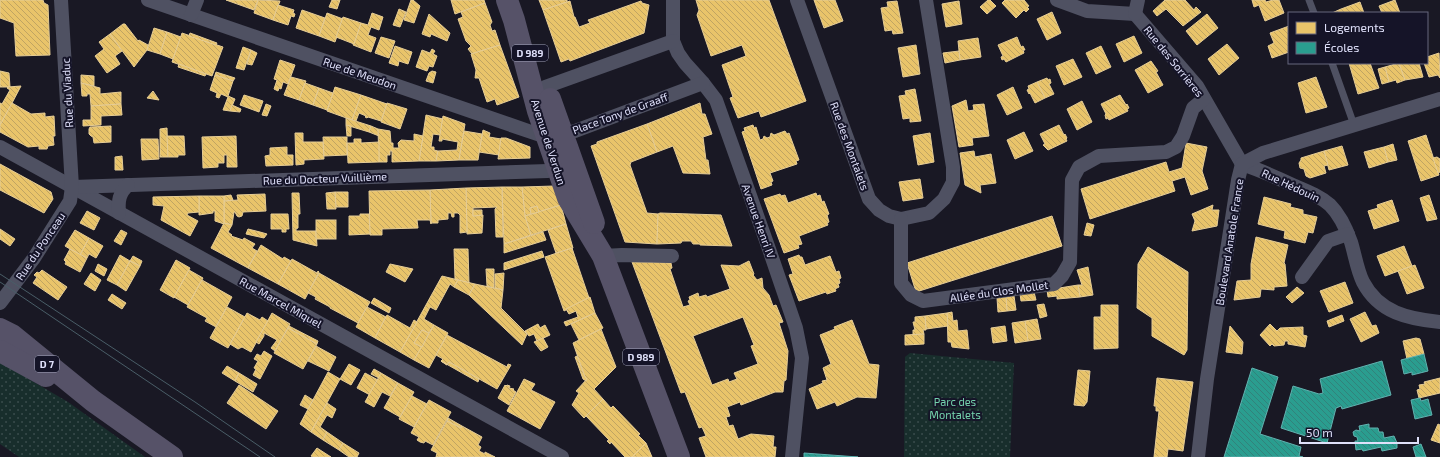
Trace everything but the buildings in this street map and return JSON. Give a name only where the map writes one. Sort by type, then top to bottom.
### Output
[{"type":"main road","name":"Avenue de Verdun","points":[[511,10],[545,87],[563,154]]},
{"type":"main road","name":"Avenue de Verdun","points":[[511,10],[539,115],[563,154],[600,238],[603,256],[679,457]]},
{"type":"main road","name":"D 7","points":[[0,329],[12,336],[93,401],[172,457]]},
{"type":"main road","name":"D 7","points":[[0,351],[93,401]]},
{"type":"street","name":"Rue du Viaduc","points":[[62,0],[72,187]]},
{"type":"street","name":"Rue de Meudon","points":[[148,0],[540,135],[563,154]]},
{"type":"street","points":[[192,15],[197,0]]},
{"type":"street","name":"Avenue Henri IV","points":[[673,0],[673,41],[685,63],[716,100],[796,328],[802,358],[792,457]]},
{"type":"street","name":"Rue des Montalets","points":[[797,0],[869,199],[879,210],[889,216],[901,219]]},
{"type":"street","points":[[901,219],[929,213],[944,199],[953,182],[953,166],[926,0]]},
{"type":"street","points":[[1056,0],[1087,11],[1135,14],[1138,0]]},
{"type":"street","name":"Rue des Sorrières","points":[[1135,14],[1197,86],[1242,164]]},
{"type":"street","points":[[522,129],[534,122],[539,115],[545,87],[673,41]]},
{"type":"street","name":"Place Tony de Graaff","points":[[563,154],[703,83]]},
{"type":"street","name":"Allée du Clos Mollet","points":[[901,219],[901,283],[911,295],[923,301],[1054,284],[1062,276],[1070,262],[1072,180],[1079,167],[1100,156],[1166,152],[1176,146],[1183,136],[1192,108],[1204,99]]},
{"type":"street","name":"Boulevard Anatole France","points":[[1198,457],[1207,379],[1238,180],[1242,164],[1263,153],[1440,99]]},
{"type":"street","name":"Rue Marcel Miquel","points":[[0,147],[562,457]]},
{"type":"street","name":"Rue du Docteur Vuillième","points":[[72,187],[552,171],[563,154]]},
{"type":"street","name":"Rue Hédouin","points":[[1242,164],[1314,194],[1330,205],[1340,218],[1348,234],[1363,281],[1370,293],[1389,311],[1412,318],[1440,322]]},
{"type":"street","points":[[119,212],[119,197],[122,190],[128,185]]},
{"type":"street","name":"Rue du Ponceau","points":[[0,303],[34,258],[62,214],[70,201],[72,187]]},
{"type":"street","points":[[1302,278],[1328,241],[1348,234]]},
{"type":"street","points":[[603,256],[672,256]]},
{"type":"lane","points":[[1309,0],[1314,12]]},
{"type":"lane","points":[[1332,64],[1354,124]]},
{"type":"green space","name":"Parc des Montalets","points":[[910,353],[1014,363],[1010,457],[904,457],[905,357]]},
{"type":"green space","points":[[0,362],[68,402],[145,457],[19,457],[0,444]]},
{"type":"tram line","points":[[0,274],[195,402],[275,457]]},
{"type":"tram line","points":[[0,282],[260,457]]}]
